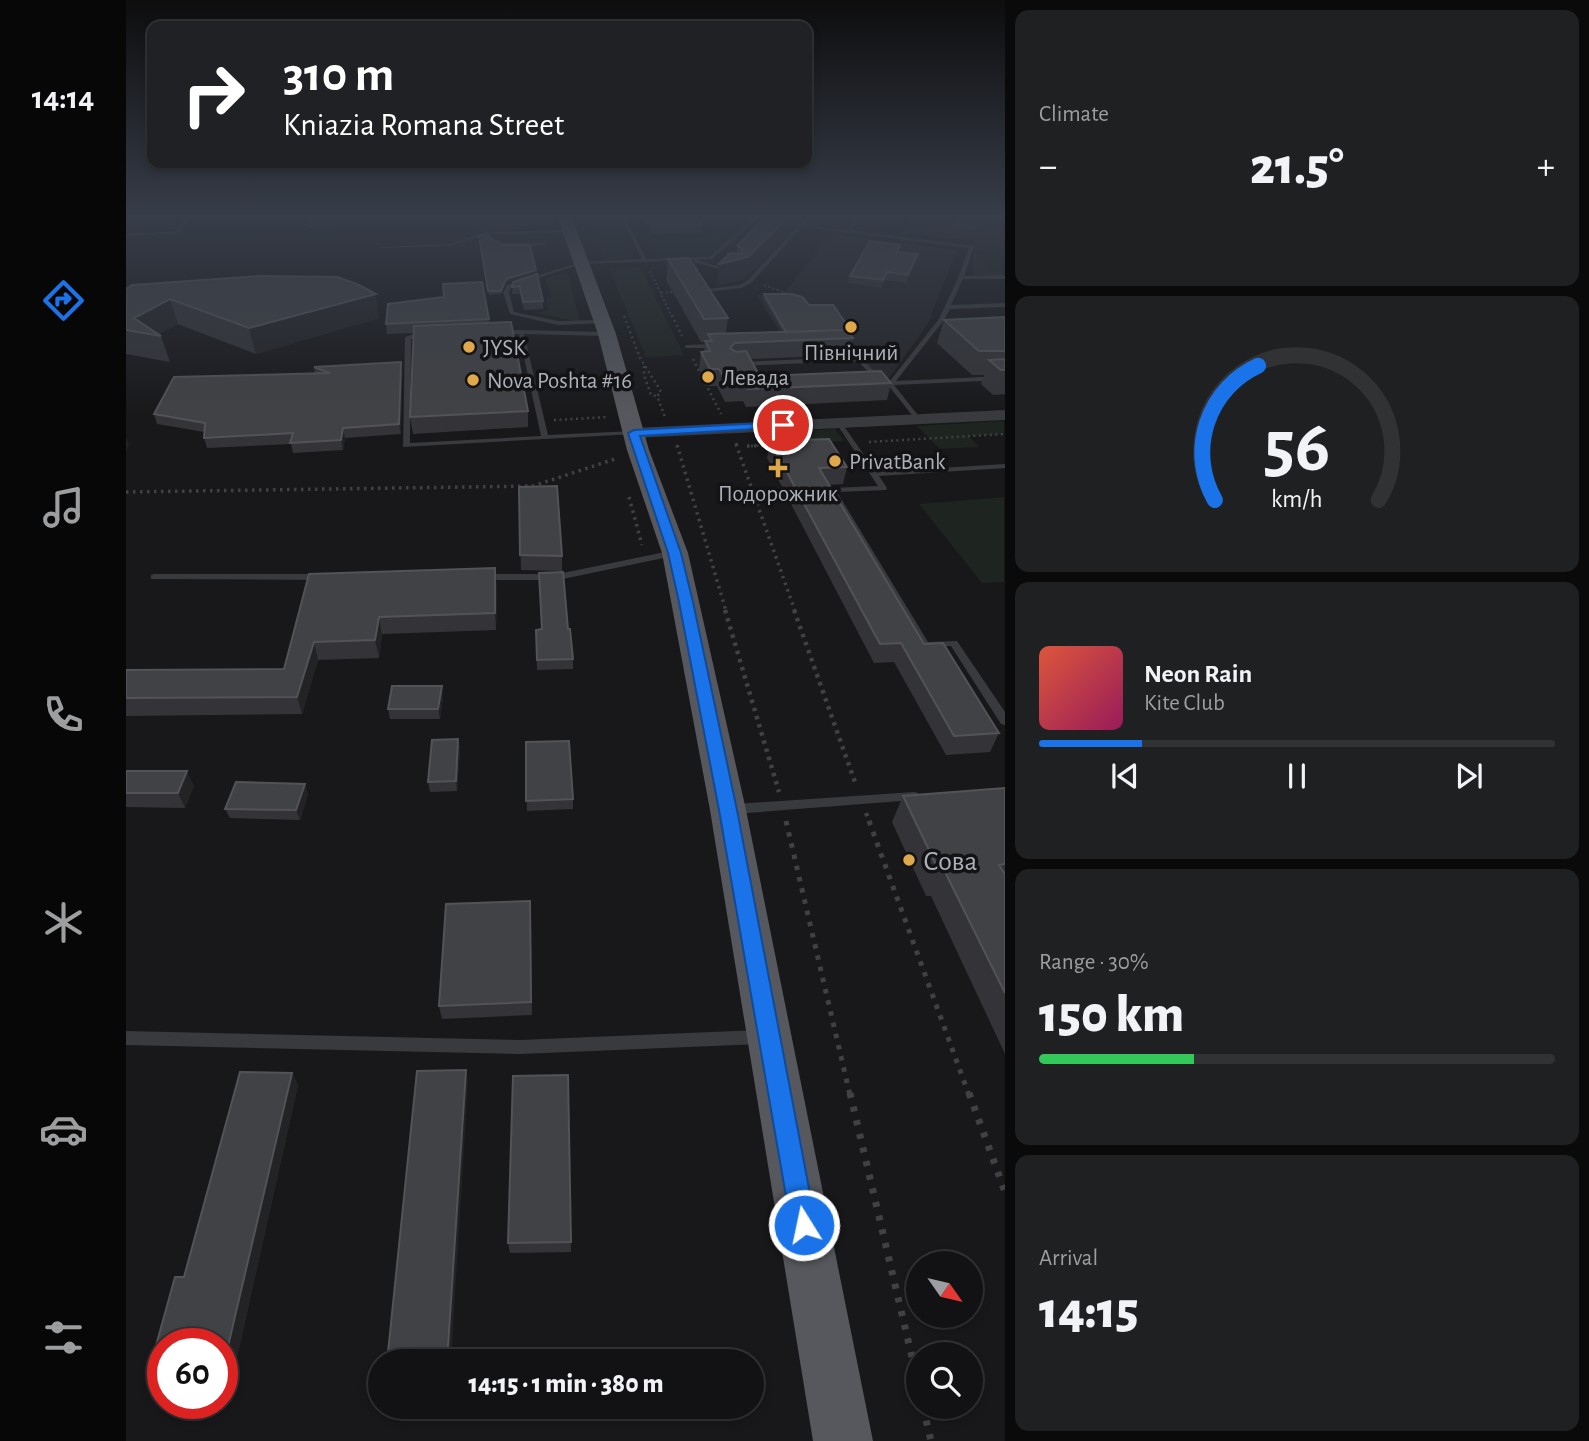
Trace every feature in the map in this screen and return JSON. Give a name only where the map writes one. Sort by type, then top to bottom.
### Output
[{"type":"main road","points":[[588,282],[641,440],[675,553],[728,810],[843,1441]]},
{"type":"street","points":[[641,440],[728,428],[1004,415]]},
{"type":"lane","points":[[521,282],[509,286],[506,291],[512,313],[558,323],[605,328]]},
{"type":"lane","points":[[534,287],[538,282]]},
{"type":"lane","points":[[708,299],[703,291],[741,286],[749,282]]},
{"type":"lane","points":[[890,384],[929,338],[959,282]]},
{"type":"lane","points":[[506,291],[515,290]]},
{"type":"lane","points":[[948,307],[1004,304]]},
{"type":"lane","points":[[558,323],[576,334]]},
{"type":"lane","points":[[496,333],[576,334],[605,328]]},
{"type":"lane","points":[[521,332],[545,436]]},
{"type":"lane","points":[[433,336],[408,337],[406,445],[545,436],[641,440]]},
{"type":"lane","points":[[929,338],[939,338]]},
{"type":"lane","points":[[831,342],[845,342],[875,378],[890,384],[918,419]]},
{"type":"lane","points":[[687,347],[723,346]]},
{"type":"lane","points":[[733,364],[859,359]]},
{"type":"lane","points":[[747,363],[752,372]]},
{"type":"lane","points":[[864,385],[1004,378]]},
{"type":"lane","points":[[839,423],[883,488],[832,490],[925,645],[954,643],[1004,721]]},
{"type":"lane","points":[[874,474],[1004,466]]},
{"type":"lane","points":[[468,577],[558,577],[675,553]]},
{"type":"lane","points":[[154,577],[331,577]]},
{"type":"lane","points":[[992,702],[1004,701]]},
{"type":"lane","points":[[728,810],[926,796]]},
{"type":"lane","points":[[126,1038],[520,1047],[769,1036]]},
{"type":"path","points":[[656,282],[738,447],[861,800],[1004,1192]]},
{"type":"path","points":[[750,282],[803,298],[817,316]]},
{"type":"path","points":[[661,293],[673,292]]},
{"type":"path","points":[[621,308],[644,366],[653,374],[661,392],[657,396],[641,440],[782,805],[908,1342]]},
{"type":"path","points":[[644,366],[643,375],[651,395],[657,396]]},
{"type":"path","points":[[867,442],[1004,434]]},
{"type":"path","points":[[126,492],[533,486],[641,440]]},
{"type":"path","points":[[926,1419],[931,1441]]},
{"type":"shaded area","points":[[546,282],[570,282],[580,322],[537,313],[549,310],[546,298],[552,297]]},
{"type":"shaded area","points":[[615,282],[648,282],[684,355],[646,357]]},
{"type":"shaded area","name":"Північний","points":[[793,282],[944,282],[931,315],[933,316],[888,380],[880,381],[846,339],[785,341],[757,295],[785,292]]},
{"type":"shaded area","points":[[1004,421],[1004,434],[969,436],[979,447],[940,449],[917,426]]},
{"type":"shaded area","points":[[835,429],[844,441],[773,445],[765,433]]},
{"type":"shaded area","points":[[1004,497],[1004,582],[982,583],[919,504]]},
{"type":"building","points":[[171,282],[352,282],[376,294],[249,328],[170,299],[134,318],[161,336],[126,330],[126,289],[132,285]]},
{"type":"building","points":[[482,282],[489,319],[386,324],[388,304],[444,297],[443,284]]},
{"type":"building","points":[[487,282],[505,282],[501,291],[488,291]]},
{"type":"building","points":[[513,282],[539,282],[543,301],[523,302],[520,286],[512,287]]},
{"type":"building","points":[[682,282],[705,282],[728,318],[704,319]]},
{"type":"building","points":[[764,294],[792,294],[802,297],[809,305],[833,305],[852,332],[786,332]]},
{"type":"building","points":[[1005,317],[1005,351],[979,351],[944,320]]},
{"type":"building","points":[[511,322],[528,411],[410,417],[414,326]]},
{"type":"building","points":[[846,330],[853,338],[735,343],[730,348],[736,352],[746,351],[758,373],[764,376],[881,371],[891,383],[748,389],[745,384],[728,384],[719,369],[710,369],[701,352],[710,351],[705,341],[712,341],[708,334]]},
{"type":"building","points":[[1005,359],[1005,370],[1001,370],[989,360]]},
{"type":"building","points":[[401,362],[399,424],[343,428],[341,440],[290,443],[293,433],[204,438],[205,423],[154,414],[174,377],[330,373],[314,367]]},
{"type":"building","points":[[829,439],[847,467],[819,468],[924,644],[943,643],[999,733],[954,736],[901,643],[880,644],[770,441]]},
{"type":"building","points":[[557,486],[562,556],[520,555],[519,487]]},
{"type":"building","points":[[495,568],[495,613],[379,617],[375,640],[314,642],[297,697],[126,698],[126,670],[284,669],[309,574]]},
{"type":"building","points":[[563,572],[573,659],[537,660],[536,630],[542,629],[539,573]]},
{"type":"building","points":[[392,686],[442,686],[438,709],[388,709]]},
{"type":"building","points":[[458,739],[456,781],[428,782],[432,740]]},
{"type":"building","points":[[569,741],[573,799],[526,801],[526,742]]},
{"type":"building","points":[[126,771],[187,771],[178,793],[126,793]]},
{"type":"building","points":[[236,782],[305,784],[296,810],[225,809]]},
{"type":"building","points":[[1005,788],[1005,864],[999,865],[1005,874],[1005,993],[944,870],[939,871],[903,796]]},
{"type":"building","points":[[530,901],[531,1002],[439,1006],[446,904]]},
{"type":"building","points":[[466,1070],[448,1349],[388,1349],[417,1071]]},
{"type":"building","points":[[240,1072],[292,1073],[232,1328],[161,1328],[175,1277],[184,1277]]},
{"type":"building","points":[[568,1075],[571,1242],[508,1243],[513,1076]]},
{"type":"place","name":"Північний","points":[[851,327]]},
{"type":"place","name":"JYSK","points":[[469,347]]},
{"type":"place","name":"Левада","points":[[708,377]]},
{"type":"place","name":"Nova Poshta #16","points":[[473,380]]},
{"type":"place","name":"PrivatBank","points":[[835,461]]},
{"type":"place","name":"Подорожник","points":[[778,468]]},
{"type":"place","name":"Сова","points":[[909,860]]},
{"type":"route","points":[[783,425],[634,433],[675,553],[686,602],[728,810],[804,1225]]}]
